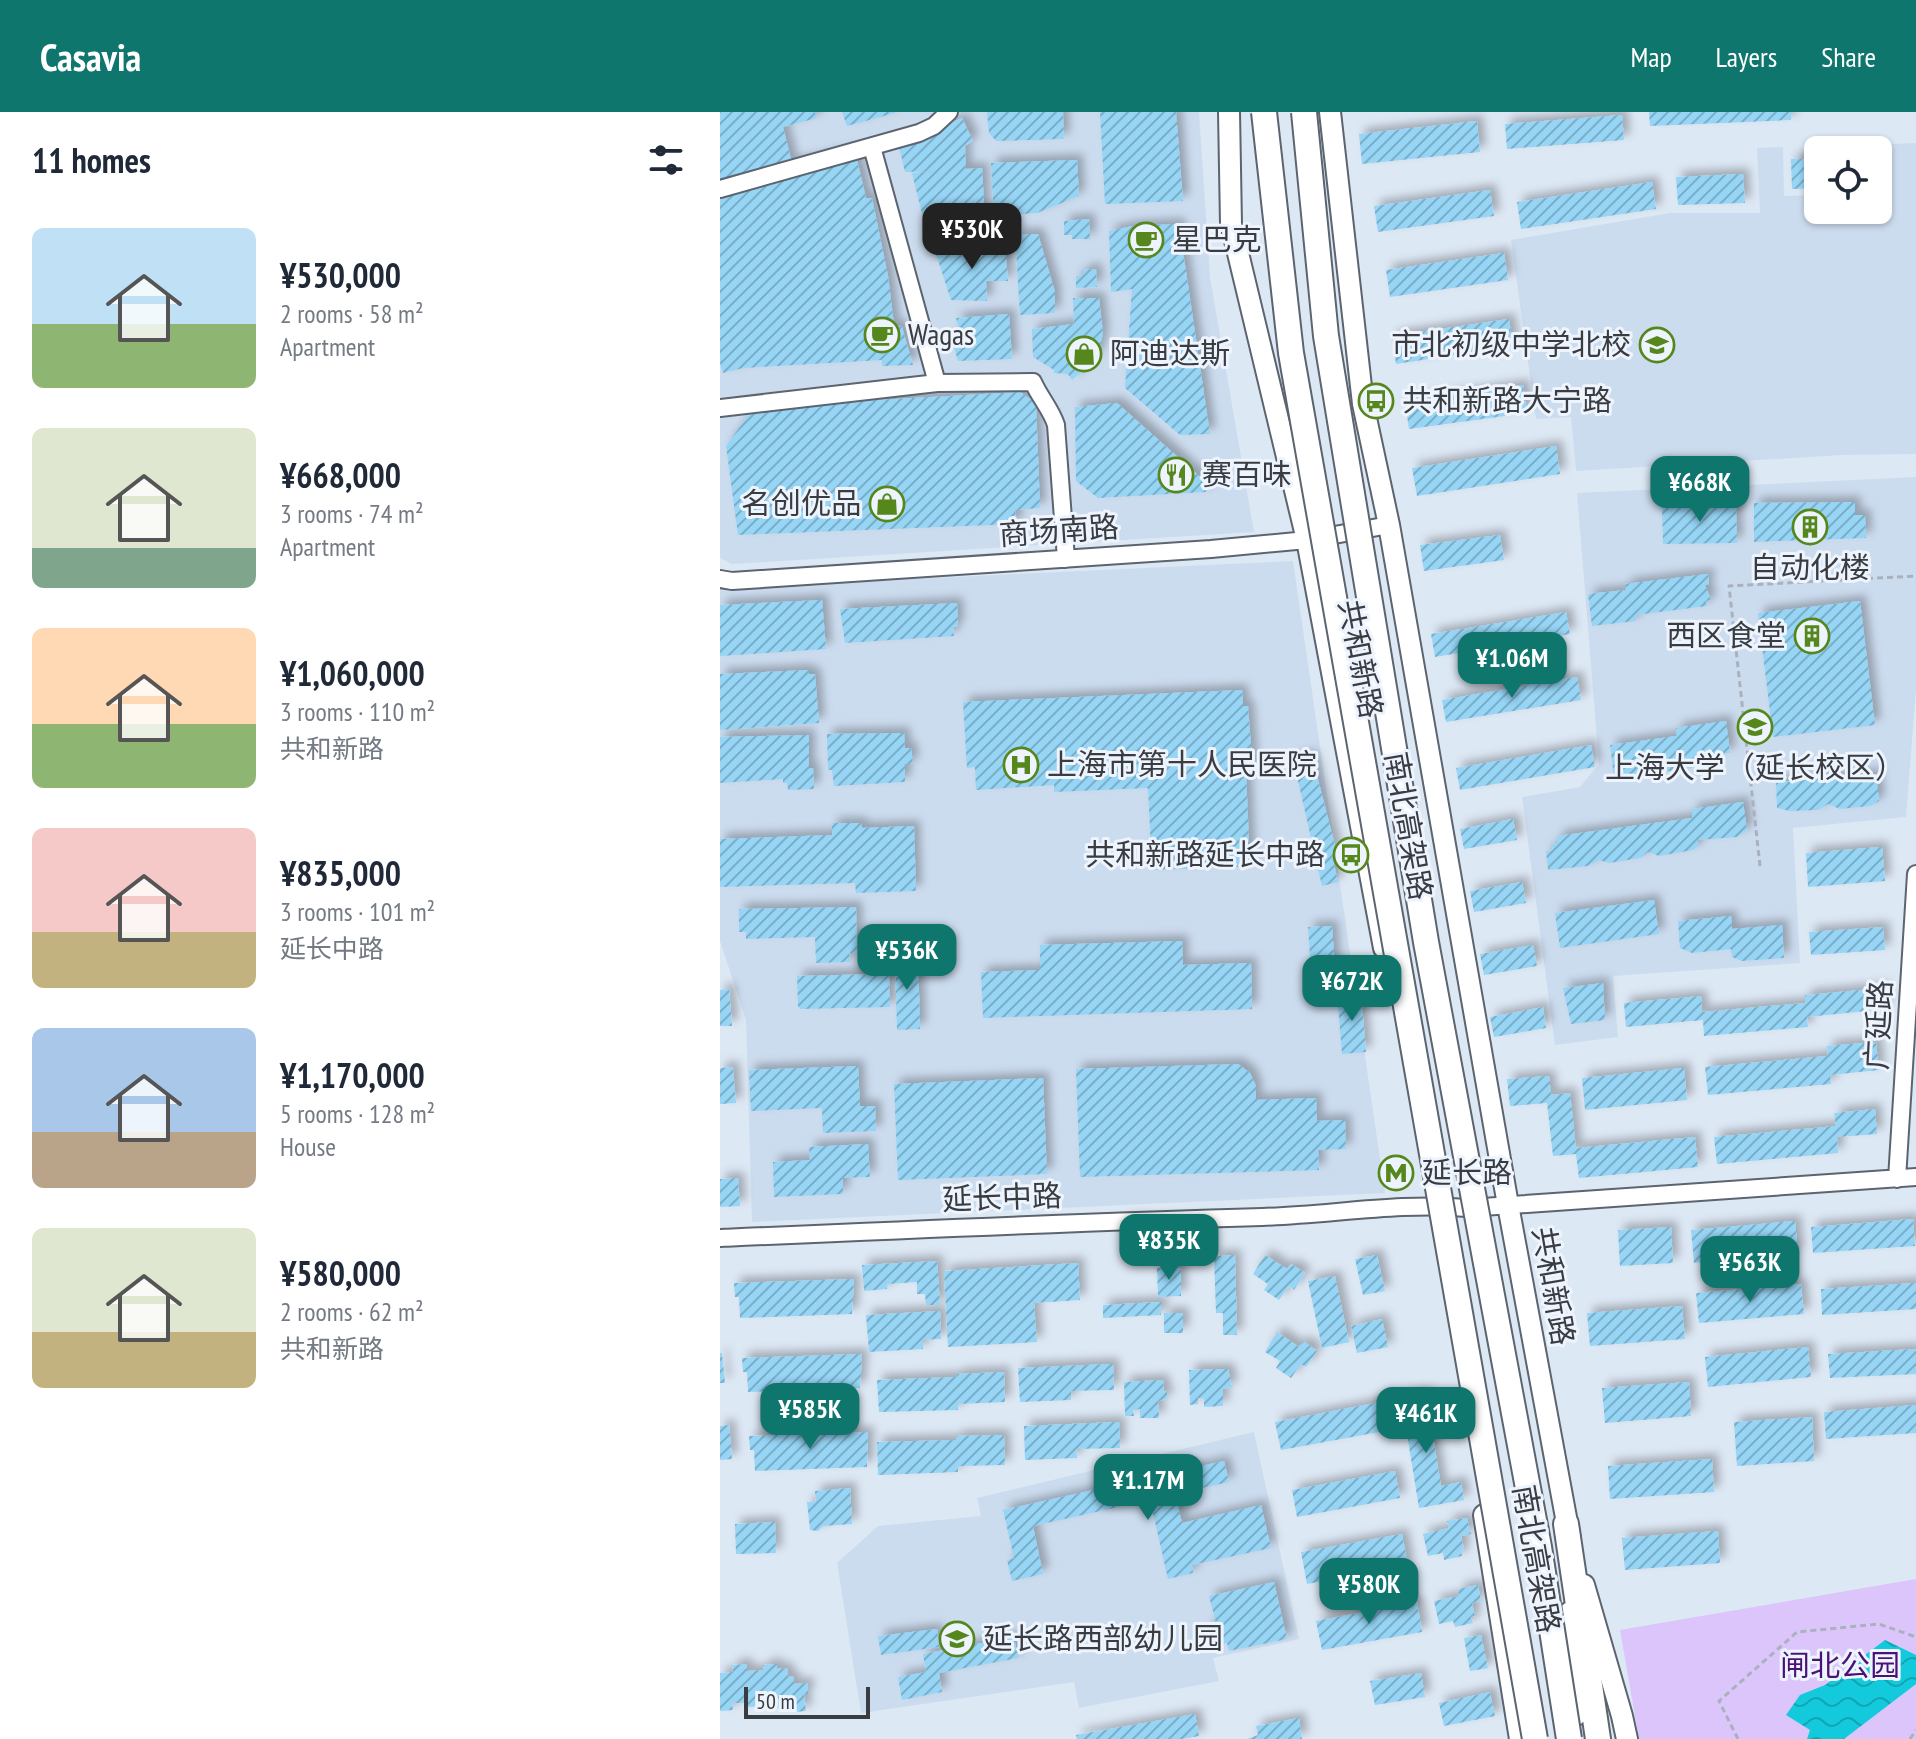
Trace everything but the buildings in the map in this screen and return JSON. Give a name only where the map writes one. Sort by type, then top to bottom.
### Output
[{"type":"highway","name":"南北高架路","points":[[1264,112],[1291,353],[1535,1739]]},
{"type":"highway","name":"南北高架路","points":[[1304,112],[1326,336],[1426,942],[1539,1547],[1569,1739]]},
{"type":"highway","points":[[1566,1524],[1598,1739]]},
{"type":"main road","name":"共和新路","points":[[1229,112],[1231,224],[1307,540],[1431,1204],[1520,1739]]},
{"type":"main road","name":"共和新路","points":[[1330,112],[1363,404],[1389,525],[1566,1524],[1627,1739]]},
{"type":"main road","name":"共和新路","points":[[1566,1524],[1574,1706],[1580,1739]]},
{"type":"street","points":[[720,189],[919,133],[934,126],[949,112]]},
{"type":"street","points":[[872,147],[937,383]]},
{"type":"street","points":[[720,408],[937,383],[1033,382],[1040,398],[1051,410],[1056,425],[1066,559]]},
{"type":"street","name":"商场南路","points":[[726,580],[1066,559],[1307,540],[1389,525]]},
{"type":"street","name":"广延路","points":[[1897,1179],[1916,874]]},
{"type":"street","points":[[1431,1204],[1468,1208],[1916,1177]]},
{"type":"street","name":"延长中路","points":[[720,1238],[1316,1215],[1431,1204]]},
{"type":"path","points":[[1760,866],[1729,586],[1916,576]]},
{"type":"path","points":[[1738,1739],[1719,1701],[1797,1632],[1879,1624],[1916,1637]]},
{"type":"path","points":[[1910,1739],[1916,1730]]},
{"type":"shaded area","points":[[720,112],[1199,112],[1210,277],[1254,532],[732,564],[720,558]]},
{"type":"shaded area","name":"市北初级中学北校","points":[[1916,143],[1916,454],[1843,455],[1576,471],[1571,417],[1536,419],[1511,240],[1670,213],[1760,213],[1757,148],[1783,147],[1784,196],[1804,195],[1804,224],[1892,224],[1892,144]]},
{"type":"shaded area","name":"上海大学（延长校区）","points":[[1916,477],[1916,689],[1906,817],[1793,828],[1800,963],[1613,976],[1618,1037],[1555,1045],[1522,797],[1580,787],[1599,764],[1577,493]]},
{"type":"shaded area","name":"上海市第十人民医院","points":[[1293,561],[1385,1193],[752,1222],[746,1020],[720,941],[720,588]]},
{"type":"shaded area","points":[[1254,1432],[1299,1639],[1213,1658],[1219,1681],[1079,1708],[1074,1682],[861,1713],[837,1563],[878,1526],[981,1516],[977,1498]]},
{"type":"green space","name":"闸北公园","points":[[1916,1579],[1916,1739],[1639,1739],[1620,1630]]},
{"type":"water","points":[[1885,1640],[1916,1655],[1916,1684],[1844,1739],[1807,1739],[1810,1730],[1786,1715],[1800,1695],[1825,1685]]},
{"type":"place","name":"星巴克","points":[[1146,240]]},
{"type":"place","name":"Wagas","points":[[882,335]]},
{"type":"place","name":"市北初级中学北校","points":[[1657,345]]},
{"type":"place","name":"阿迪达斯","points":[[1084,354]]},
{"type":"place","name":"共和新路大宁路","points":[[1376,401]]},
{"type":"place","name":"赛百味","points":[[1176,475]]},
{"type":"place","name":"名创优品","points":[[887,504]]},
{"type":"place","name":"自动化楼","points":[[1810,527]]},
{"type":"place","name":"西区食堂","points":[[1812,636]]},
{"type":"place","name":"上海大学（延长校区）","points":[[1755,727]]},
{"type":"place","name":"上海市第十人民医院","points":[[1021,765]]},
{"type":"place","name":"共和新路延长中路","points":[[1351,855]]},
{"type":"place","name":"延长路","points":[[1396,1173]]},
{"type":"place","name":"延长路西部幼儿园","points":[[957,1639]]}]
